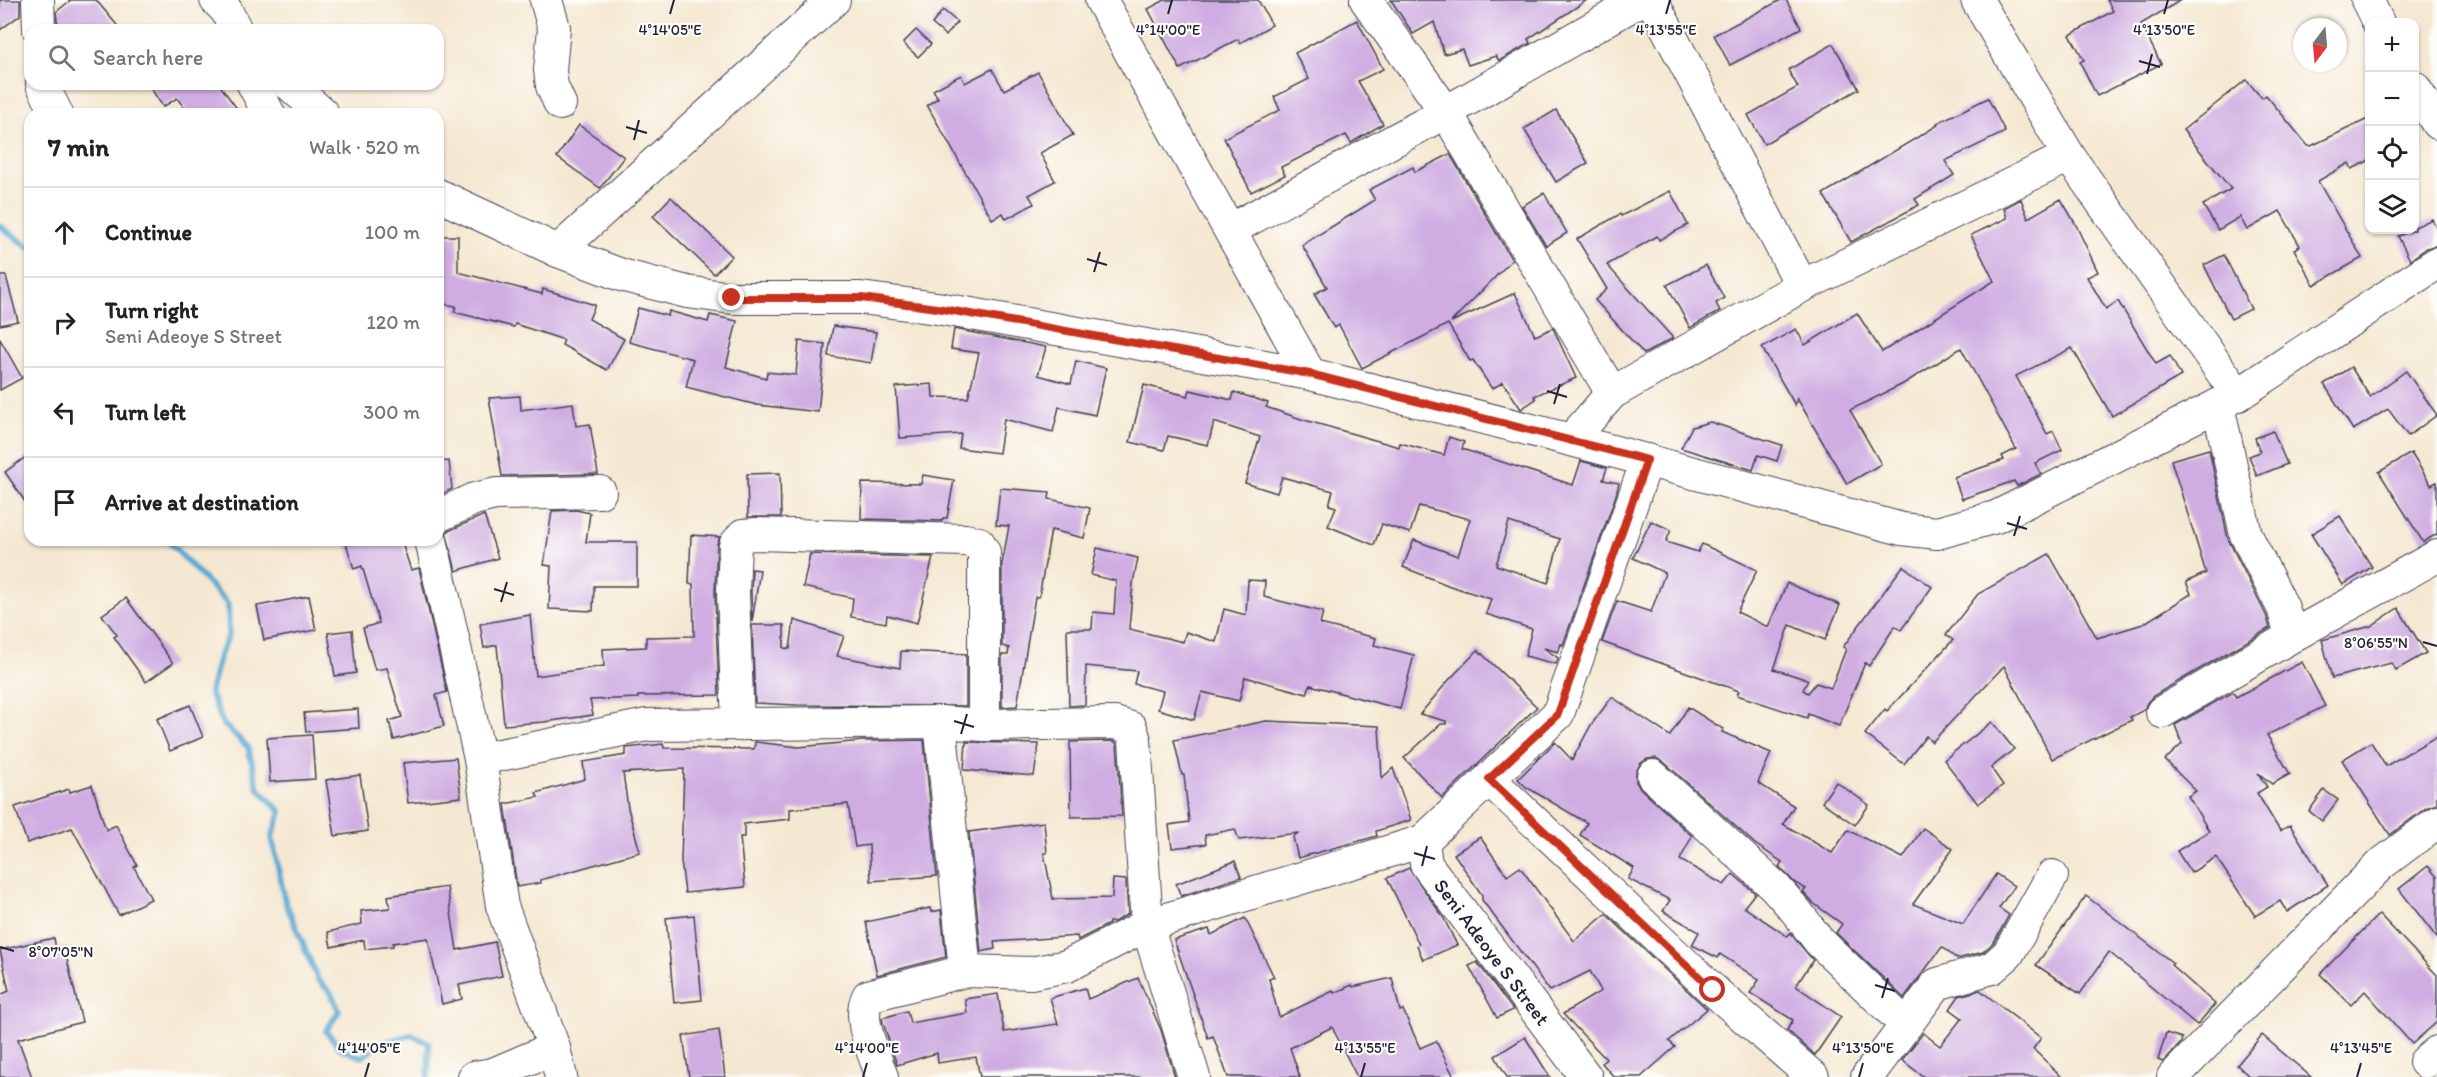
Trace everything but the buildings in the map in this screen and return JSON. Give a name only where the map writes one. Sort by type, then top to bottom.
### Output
[{"type":"street","points":[[38,0],[39,24]]},
{"type":"street","points":[[546,0],[554,28],[551,78],[560,104]]},
{"type":"street","points":[[558,251],[834,0]]},
{"type":"street","points":[[1101,0],[1310,374]]},
{"type":"street","points":[[1366,0],[1446,112],[1612,393]]},
{"type":"street","points":[[1230,230],[1446,112],[1641,0]]},
{"type":"street","points":[[1652,0],[1802,286]]},
{"type":"street","points":[[1977,0],[2069,156],[2228,400],[2246,535],[2283,608],[2289,628],[2301,631]]},
{"type":"street","points":[[2367,0],[2376,18]]},
{"type":"street","points":[[45,90],[54,108]]},
{"type":"street","points":[[256,90],[266,108]]},
{"type":"street","points":[[296,90],[316,108]]},
{"type":"street","points":[[2419,94],[2437,123]]},
{"type":"street","points":[[1571,440],[1612,393],[1802,286],[2069,156]]},
{"type":"street","points":[[444,198],[558,251],[621,275],[687,292],[732,298],[861,298],[937,308],[1310,374],[1571,440],[1902,529],[1938,533],[1996,517],[2228,400],[2437,263]]},
{"type":"street","points":[[882,1077],[864,1021],[863,1008],[868,996],[965,971],[1031,973],[1067,966],[1147,925],[1423,841],[1558,714],[1647,460]]},
{"type":"street","points":[[444,513],[474,499],[496,494],[600,492]]},
{"type":"street","points":[[738,724],[733,592],[735,545],[744,535],[756,534],[965,540],[979,543],[984,552],[984,725]]},
{"type":"street","points":[[432,546],[480,759],[502,906],[558,1063],[474,1077]]},
{"type":"street","points":[[2162,712],[2301,631],[2437,556]]},
{"type":"street","points":[[940,722],[965,971]]},
{"type":"street","points":[[480,759],[647,724],[1115,723],[1131,728],[1135,740],[1147,925],[1194,1077]]},
{"type":"street","points":[[1653,776],[1774,887],[1819,941],[1906,1025]]},
{"type":"street","points":[[1489,779],[1713,990],[1813,1077]]},
{"type":"street","points":[[2173,1077],[2380,865],[2437,822]]},
{"type":"street","name":"Seni Adeoye S Street","points":[[1423,841],[1426,864],[1586,1077]]},
{"type":"street","points":[[1867,1077],[1937,984],[1992,968],[2008,954],[2052,876]]},
{"type":"waterway","points":[[0,226],[24,244]]},
{"type":"waterway","points":[[173,546],[228,604],[229,634],[218,660],[210,693],[223,724],[248,747],[258,788],[281,812],[272,837],[285,901],[318,980],[331,993],[339,1011],[326,1031],[341,1049],[362,1057],[384,1042],[411,1035],[429,1043],[428,1077]]},
{"type":"route","points":[[732,298],[861,298],[937,308],[1310,374],[1647,460],[1558,714],[1489,779],[1713,990]]}]
